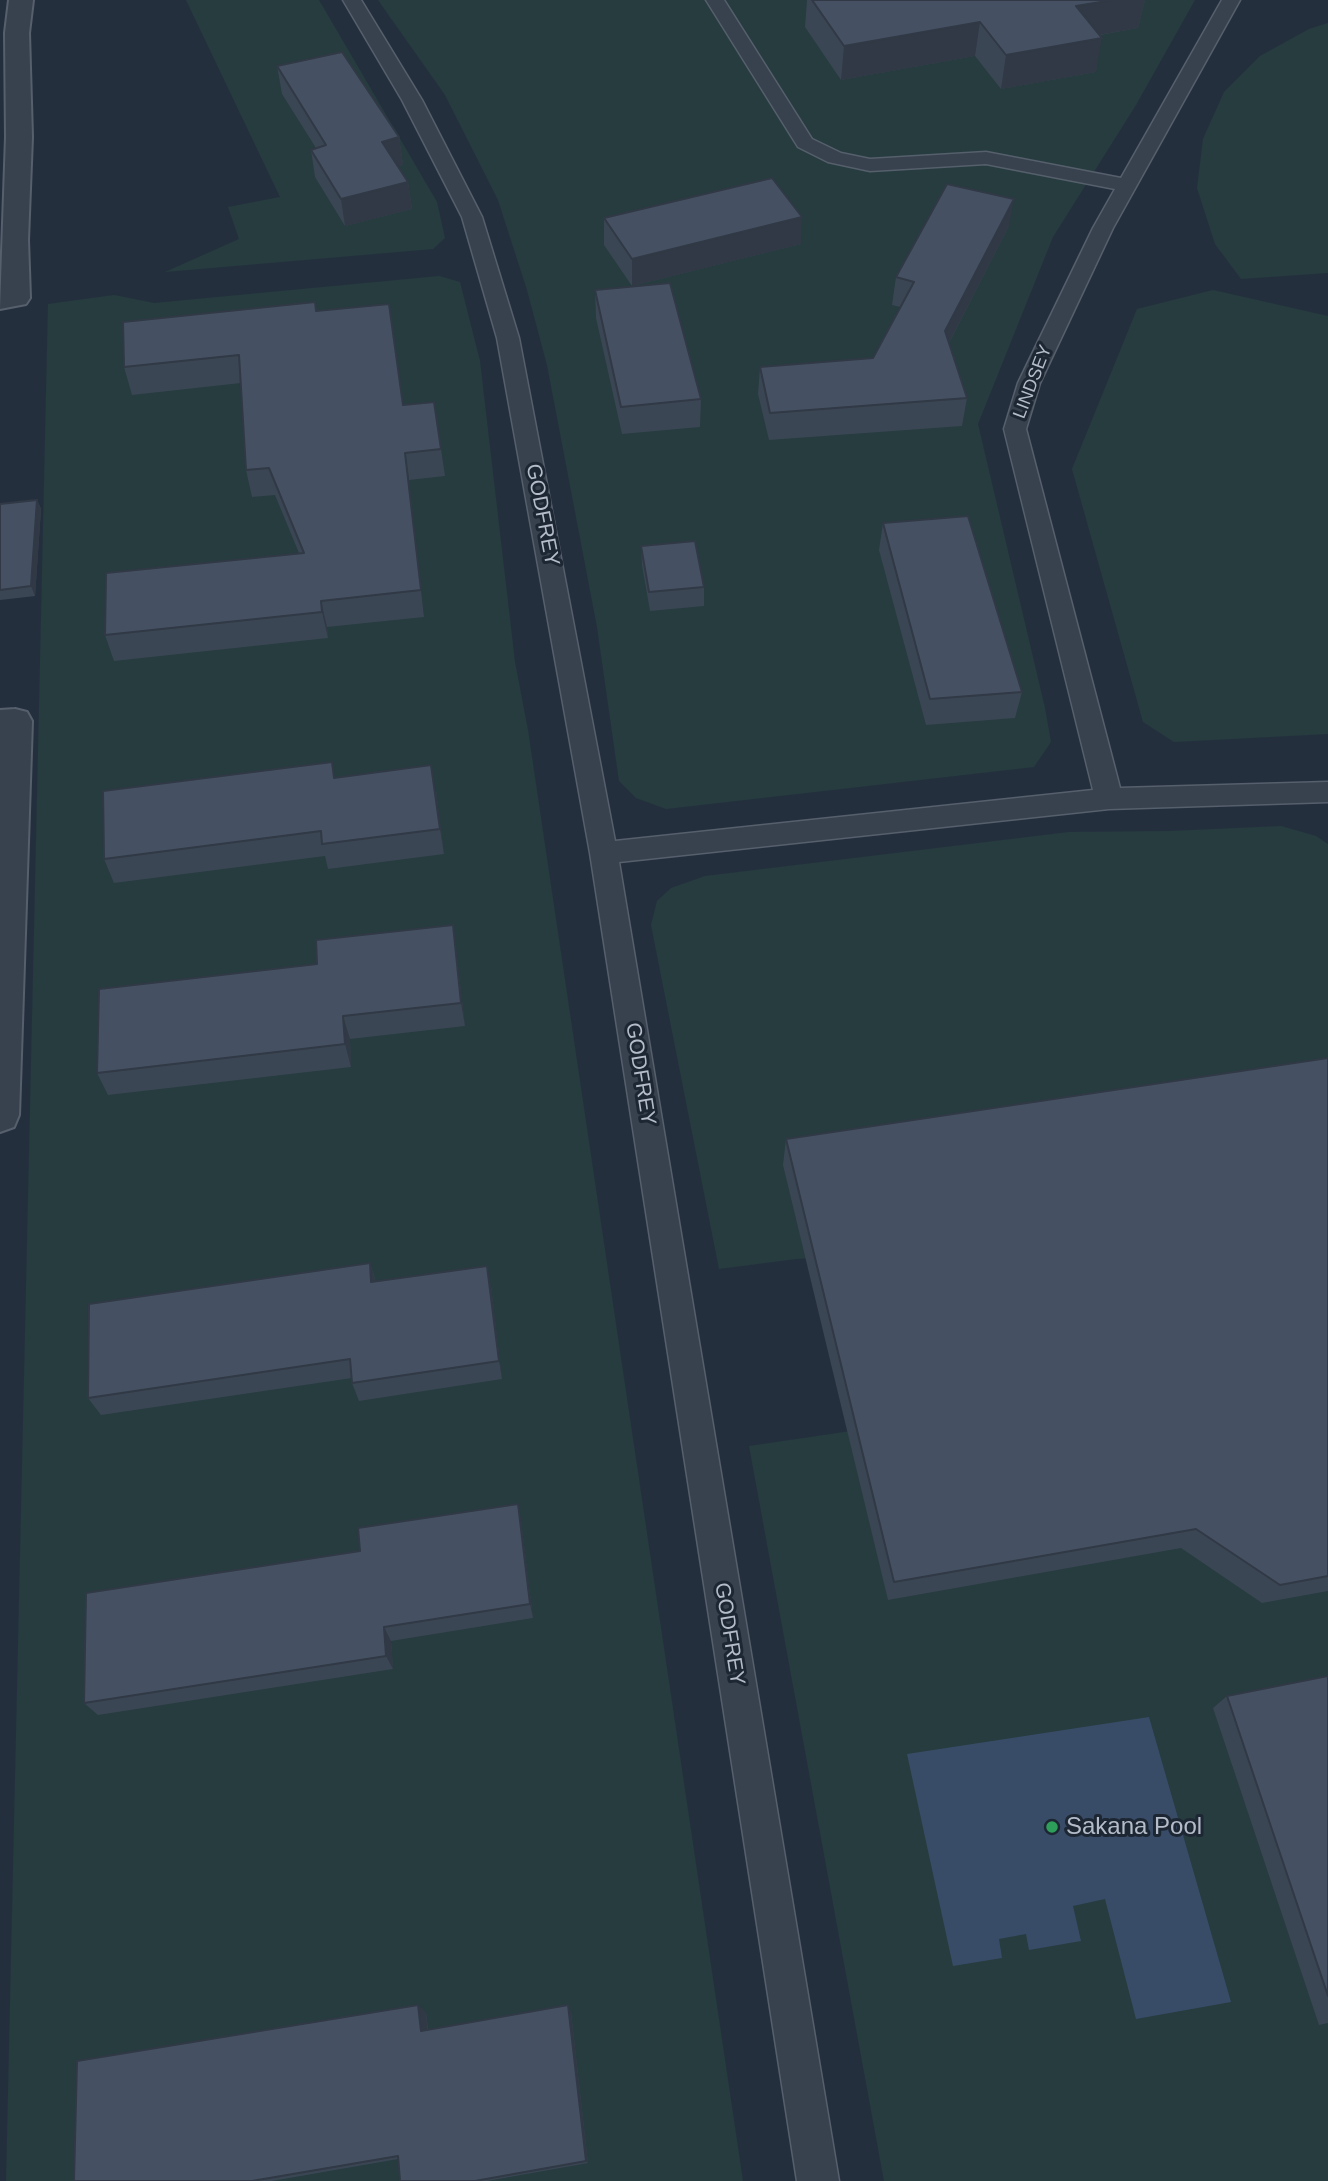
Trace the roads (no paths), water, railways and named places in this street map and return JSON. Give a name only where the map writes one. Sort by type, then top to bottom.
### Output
[{"type":"street","points":[[0,300],[16,298],[14,240],[19,137],[17,33],[21,0]]},
{"type":"street","points":[[0,722],[15,721],[0,1115]]},
{"type":"lane","name":"GODFREY","points":[[352,0],[424,122],[471,217],[487,260],[508,338],[604,853],[818,2181]]},
{"type":"lane","points":[[715,0],[805,143],[835,158],[870,165],[986,158],[1127,185]]},
{"type":"lane","name":"LINDSEY","points":[[1109,799],[1024,475],[1015,429],[1029,383],[1058,318],[1127,185],[1231,0]]},
{"type":"lane","points":[[604,853],[1109,799],[1328,792]]},
{"type":"water","name":"Sakana Pool","points":[[1149,1717],[1231,2002],[1136,2019],[1105,1899],[1073,1906],[1081,1941],[1029,1950],[1026,1934],[999,1939],[1002,1958],[953,1966],[907,1754]]},
{"type":"place","name":"Sakana Pool","points":[[1052,1827]]}]
